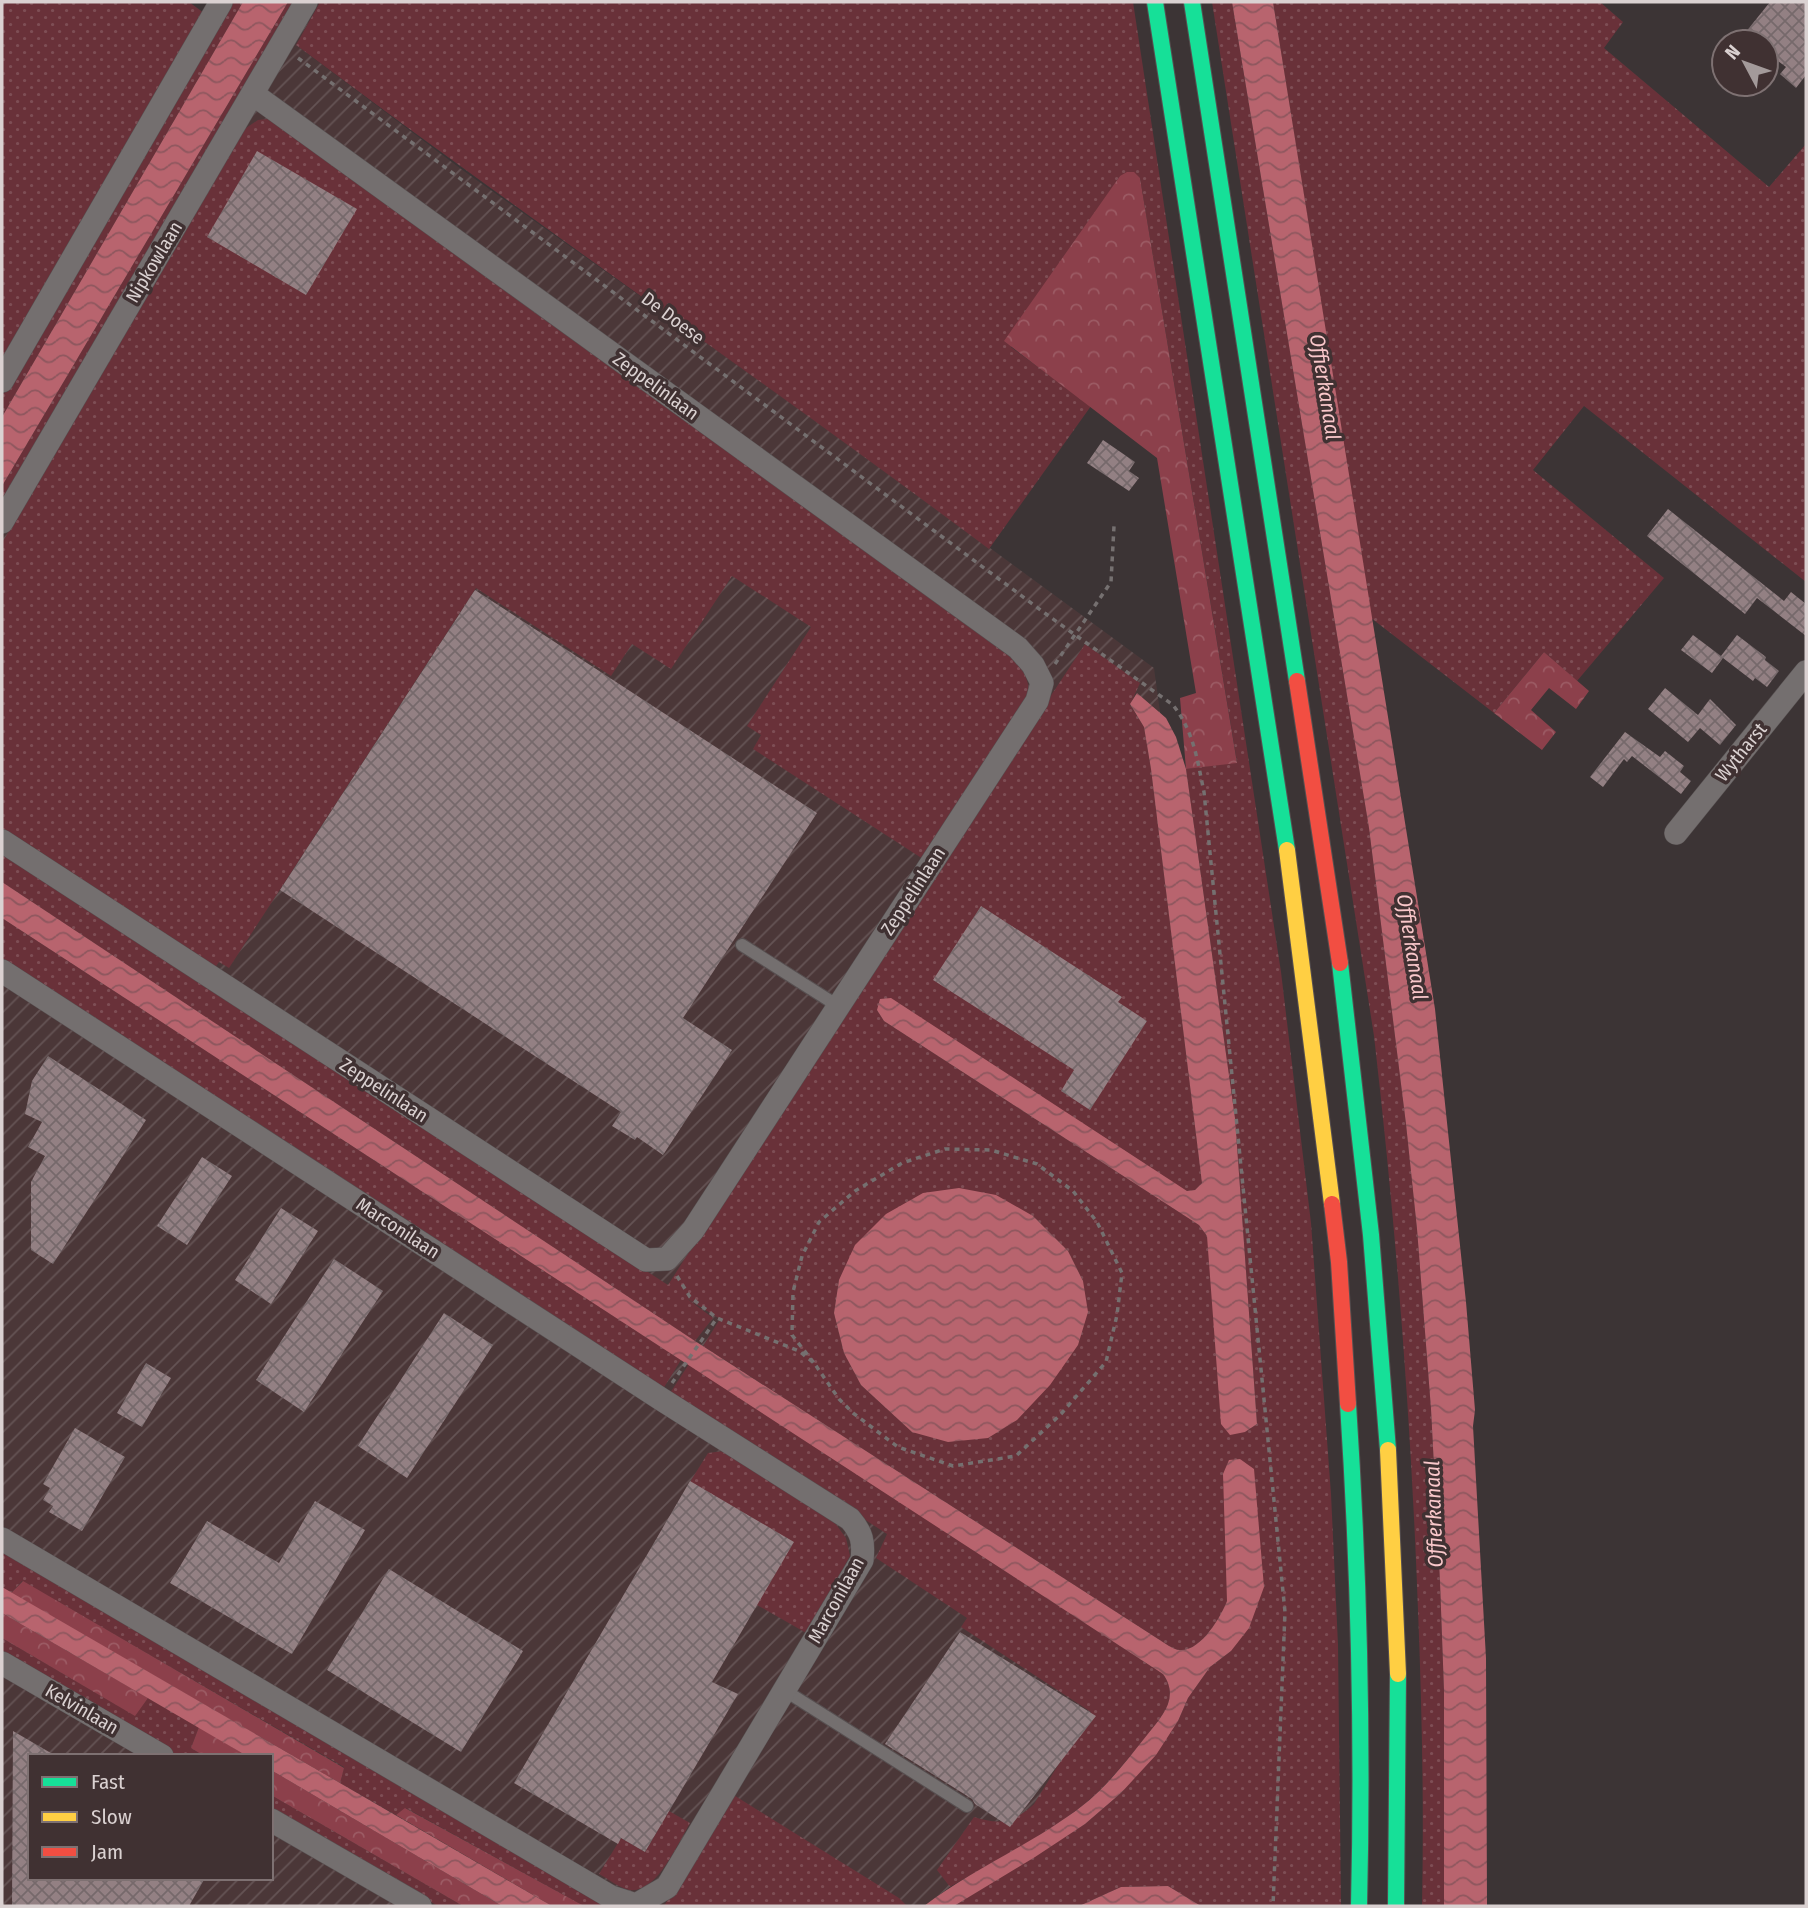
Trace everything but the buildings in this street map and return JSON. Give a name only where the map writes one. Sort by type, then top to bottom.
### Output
[{"type":"highway","points":[[1155,2],[1294,898],[1339,1262],[1356,1531],[1362,1768],[1359,1906]]},
{"type":"highway","points":[[1192,2],[1344,996],[1377,1292],[1394,1527],[1398,1769],[1396,1906]]},
{"type":"street","points":[[2,381],[221,2]]},
{"type":"street","name":"Nipkowlaan","points":[[2,522],[306,2]]},
{"type":"street","name":"Zeppelinlaan","points":[[2,841],[646,1260],[667,1259],[693,1230],[1037,701],[1042,683],[1033,665],[1018,648],[253,94]]},
{"type":"street","name":"Wytharst","points":[[1676,833],[1806,672]]},
{"type":"street","name":"Marconilaan","points":[[2,971],[850,1520],[861,1532],[864,1547],[862,1560],[667,1887],[636,1905],[611,1897],[2,1539]]},
{"type":"street","name":"Kelvinlaan","points":[[2,1663],[159,1754]]},
{"type":"street","points":[[273,1821],[420,1906]]},
{"type":"lane","points":[[742,945],[838,1006]]},
{"type":"lane","points":[[784,1690],[967,1806]]},
{"type":"path","name":"De Doese","points":[[281,47],[1172,705],[1185,722],[1193,742],[1204,792],[1285,1612],[1273,1906]]},
{"type":"path","points":[[1042,683],[1111,582],[1114,526]]},
{"type":"path","points":[[667,1259],[690,1297],[717,1318],[799,1351],[814,1363],[839,1399],[853,1413],[898,1447],[953,1466],[1016,1456],[1061,1414],[1106,1362],[1117,1315],[1122,1273],[1097,1222],[1073,1191],[1037,1164],[991,1150],[945,1149],[902,1163],[855,1191],[818,1222],[802,1256],[793,1292],[792,1335],[814,1363]]},
{"type":"path","points":[[685,1364],[717,1318]]},
{"type":"shaded area","points":[[2,2],[189,2],[204,13],[2,359]]},
{"type":"shaded area","points":[[212,2],[320,2],[296,45],[461,169],[840,438],[1154,668],[1224,1182],[1247,1593],[950,1887],[924,1906],[2,1906],[2,359]]},
{"type":"shaded area","points":[[232,2],[243,2],[2,417],[2,396]]},
{"type":"shaded area","points":[[288,2],[299,2],[2,509],[2,486]]},
{"type":"shaded area","points":[[320,2],[1133,2],[1281,972],[1311,1223],[1331,1494],[1338,1645],[1341,1906],[1201,1906],[1168,1886],[1121,1887],[1079,1906],[954,1906],[1085,1824],[1121,1793],[1178,1721],[1188,1698],[1210,1667],[1231,1651],[1227,1601],[1215,1624],[1202,1640],[1188,1649],[1180,1650],[1169,1646],[703,1346],[720,1319],[686,1298],[713,1318],[695,1341],[2,882],[2,854],[668,1285],[865,977],[1085,644],[1140,683],[1130,705],[1144,727],[1151,769],[1202,1183],[1195,1190],[1187,1191],[877,1010],[884,1021],[1199,1225],[1207,1236],[1245,1432],[1257,1424],[1235,1118],[1186,769],[1237,762],[1140,178],[1120,176],[1011,347],[1091,406],[989,549],[296,45]],"holes":[[[1033,1216],[1068,1251],[1083,1281],[912,1432],[861,1385],[844,1353],[834,1313],[839,1280]]]},
{"type":"shaded area","points":[[1212,2],[1232,2],[1369,828],[1406,1124],[1431,1409],[1440,1582],[1444,1691],[1444,1906],[1422,1906],[1422,1721],[1411,1466],[1396,1251],[1374,1036]]},
{"type":"shaded area","points":[[1273,2],[1600,2],[1623,22],[1604,48],[1769,187],[1806,144],[1806,582],[1584,406],[1533,470],[1664,578],[1577,681],[1544,652],[1494,713],[1371,618]]},
{"type":"shaded area","points":[[258,120],[281,121],[1016,662],[1027,679],[1029,695],[923,859],[753,749],[761,735],[747,726],[811,627],[732,576],[671,669],[632,644],[611,676],[476,588],[229,968],[219,962],[214,969],[2,832],[2,543],[240,132]]},
{"type":"shaded area","points":[[2,918],[681,1360],[663,1389],[2,958]]},
{"type":"shaded area","points":[[689,1364],[1163,1674],[1170,1691],[1163,1714],[1100,1790],[1051,1828],[950,1887],[937,1870],[974,1817],[1006,1821],[1020,1815],[1034,1804],[1091,1712],[961,1627],[967,1618],[876,1558],[887,1534],[670,1393]]},
{"type":"shaded area","points":[[724,1451],[835,1523],[846,1538],[850,1556],[808,1634],[757,1605],[690,1482],[708,1453]]},
{"type":"shaded area","points":[[2,1547],[620,1906],[584,1906],[406,1808],[396,1815],[340,1783],[344,1767],[22,1581],[11,1593],[2,1587]]},
{"type":"shaded area","points":[[2,1638],[134,1715],[148,1698],[199,1727],[191,1748],[201,1754],[174,1754],[2,1654]]},
{"type":"shaded area","points":[[732,1794],[899,1898],[907,1906],[664,1906]]},
{"type":"shaded area","points":[[273,1796],[463,1906],[438,1906],[273,1811]]},
{"type":"shaded area","points":[[669,1811],[690,1823],[666,1866],[649,1884],[629,1890],[599,1874],[621,1838],[645,1852]]},
{"type":"green space","points":[[1134,172],[1140,178],[1237,763],[1186,769],[1180,698],[1196,693],[1157,458],[1004,341],[1120,176]]},
{"type":"green space","points":[[1544,652],[1589,691],[1576,709],[1549,688],[1531,710],[1556,732],[1542,750],[1494,713]]},
{"type":"green space","points":[[23,1581],[344,1768],[340,1783],[11,1593]]},
{"type":"green space","points":[[2,1613],[148,1698],[135,1716],[2,1638]]},
{"type":"green space","points":[[199,1727],[244,1754],[201,1754],[191,1748]]},
{"type":"green space","points":[[273,1771],[502,1906],[463,1906],[273,1796]]},
{"type":"green space","points":[[405,1808],[584,1906],[552,1906],[396,1815]]},
{"type":"water","points":[[243,2],[288,2],[2,486],[2,417]]},
{"type":"water","name":"Offierkanaal","points":[[1232,2],[1273,2],[1435,1009],[1475,1410],[1473,1426],[1486,1658],[1487,1906],[1444,1906],[1444,1691],[1440,1582],[1431,1409],[1406,1124],[1369,828]]},
{"type":"water","points":[[1137,693],[1166,718],[1176,737],[1186,769],[1235,1118],[1257,1424],[1245,1432],[1230,1435],[1221,1424],[1207,1236],[1199,1225],[884,1021],[877,1010],[880,999],[891,998],[1187,1191],[1195,1190],[1202,1183],[1151,769],[1144,727],[1130,704]]},
{"type":"water","points":[[2,882],[695,1341],[1176,1649],[1188,1649],[1202,1640],[1215,1624],[1227,1601],[1223,1474],[1229,1460],[1240,1459],[1254,1469],[1264,1587],[1249,1628],[1231,1651],[1210,1667],[1188,1698],[1178,1721],[1156,1755],[1121,1793],[1085,1824],[954,1906],[924,1906],[1063,1820],[1100,1790],[1163,1714],[1170,1691],[1163,1674],[2,918]]},
{"type":"water","points":[[959,1188],[996,1195],[1033,1216],[1068,1251],[1083,1281],[1088,1312],[1078,1345],[1050,1385],[1017,1420],[988,1438],[948,1442],[912,1432],[861,1385],[844,1353],[834,1313],[839,1280],[855,1245],[886,1214],[923,1193]]},
{"type":"water","points":[[2,1587],[552,1906],[502,1906],[273,1771],[273,1754],[244,1754],[2,1613]]},
{"type":"water","points":[[1168,1886],[1201,1906],[1079,1906],[1121,1887]]},
{"type":"traffic: fast","points":[[1155,2],[1287,850]]},
{"type":"traffic: fast","points":[[1192,2],[1297,681]]},
{"type":"traffic: fast","points":[[1340,963],[1371,1235],[1388,1450]]},
{"type":"traffic: fast","points":[[1348,1404],[1359,1655],[1359,1906]]},
{"type":"traffic: fast","points":[[1396,1906],[1398,1674]]},
{"type":"traffic: slow","points":[[1287,850],[1332,1204]]},
{"type":"traffic: slow","points":[[1388,1450],[1398,1674]]},
{"type":"traffic: jam","points":[[1297,681],[1340,963]]},
{"type":"traffic: jam","points":[[1332,1204],[1339,1262],[1348,1404]]}]
